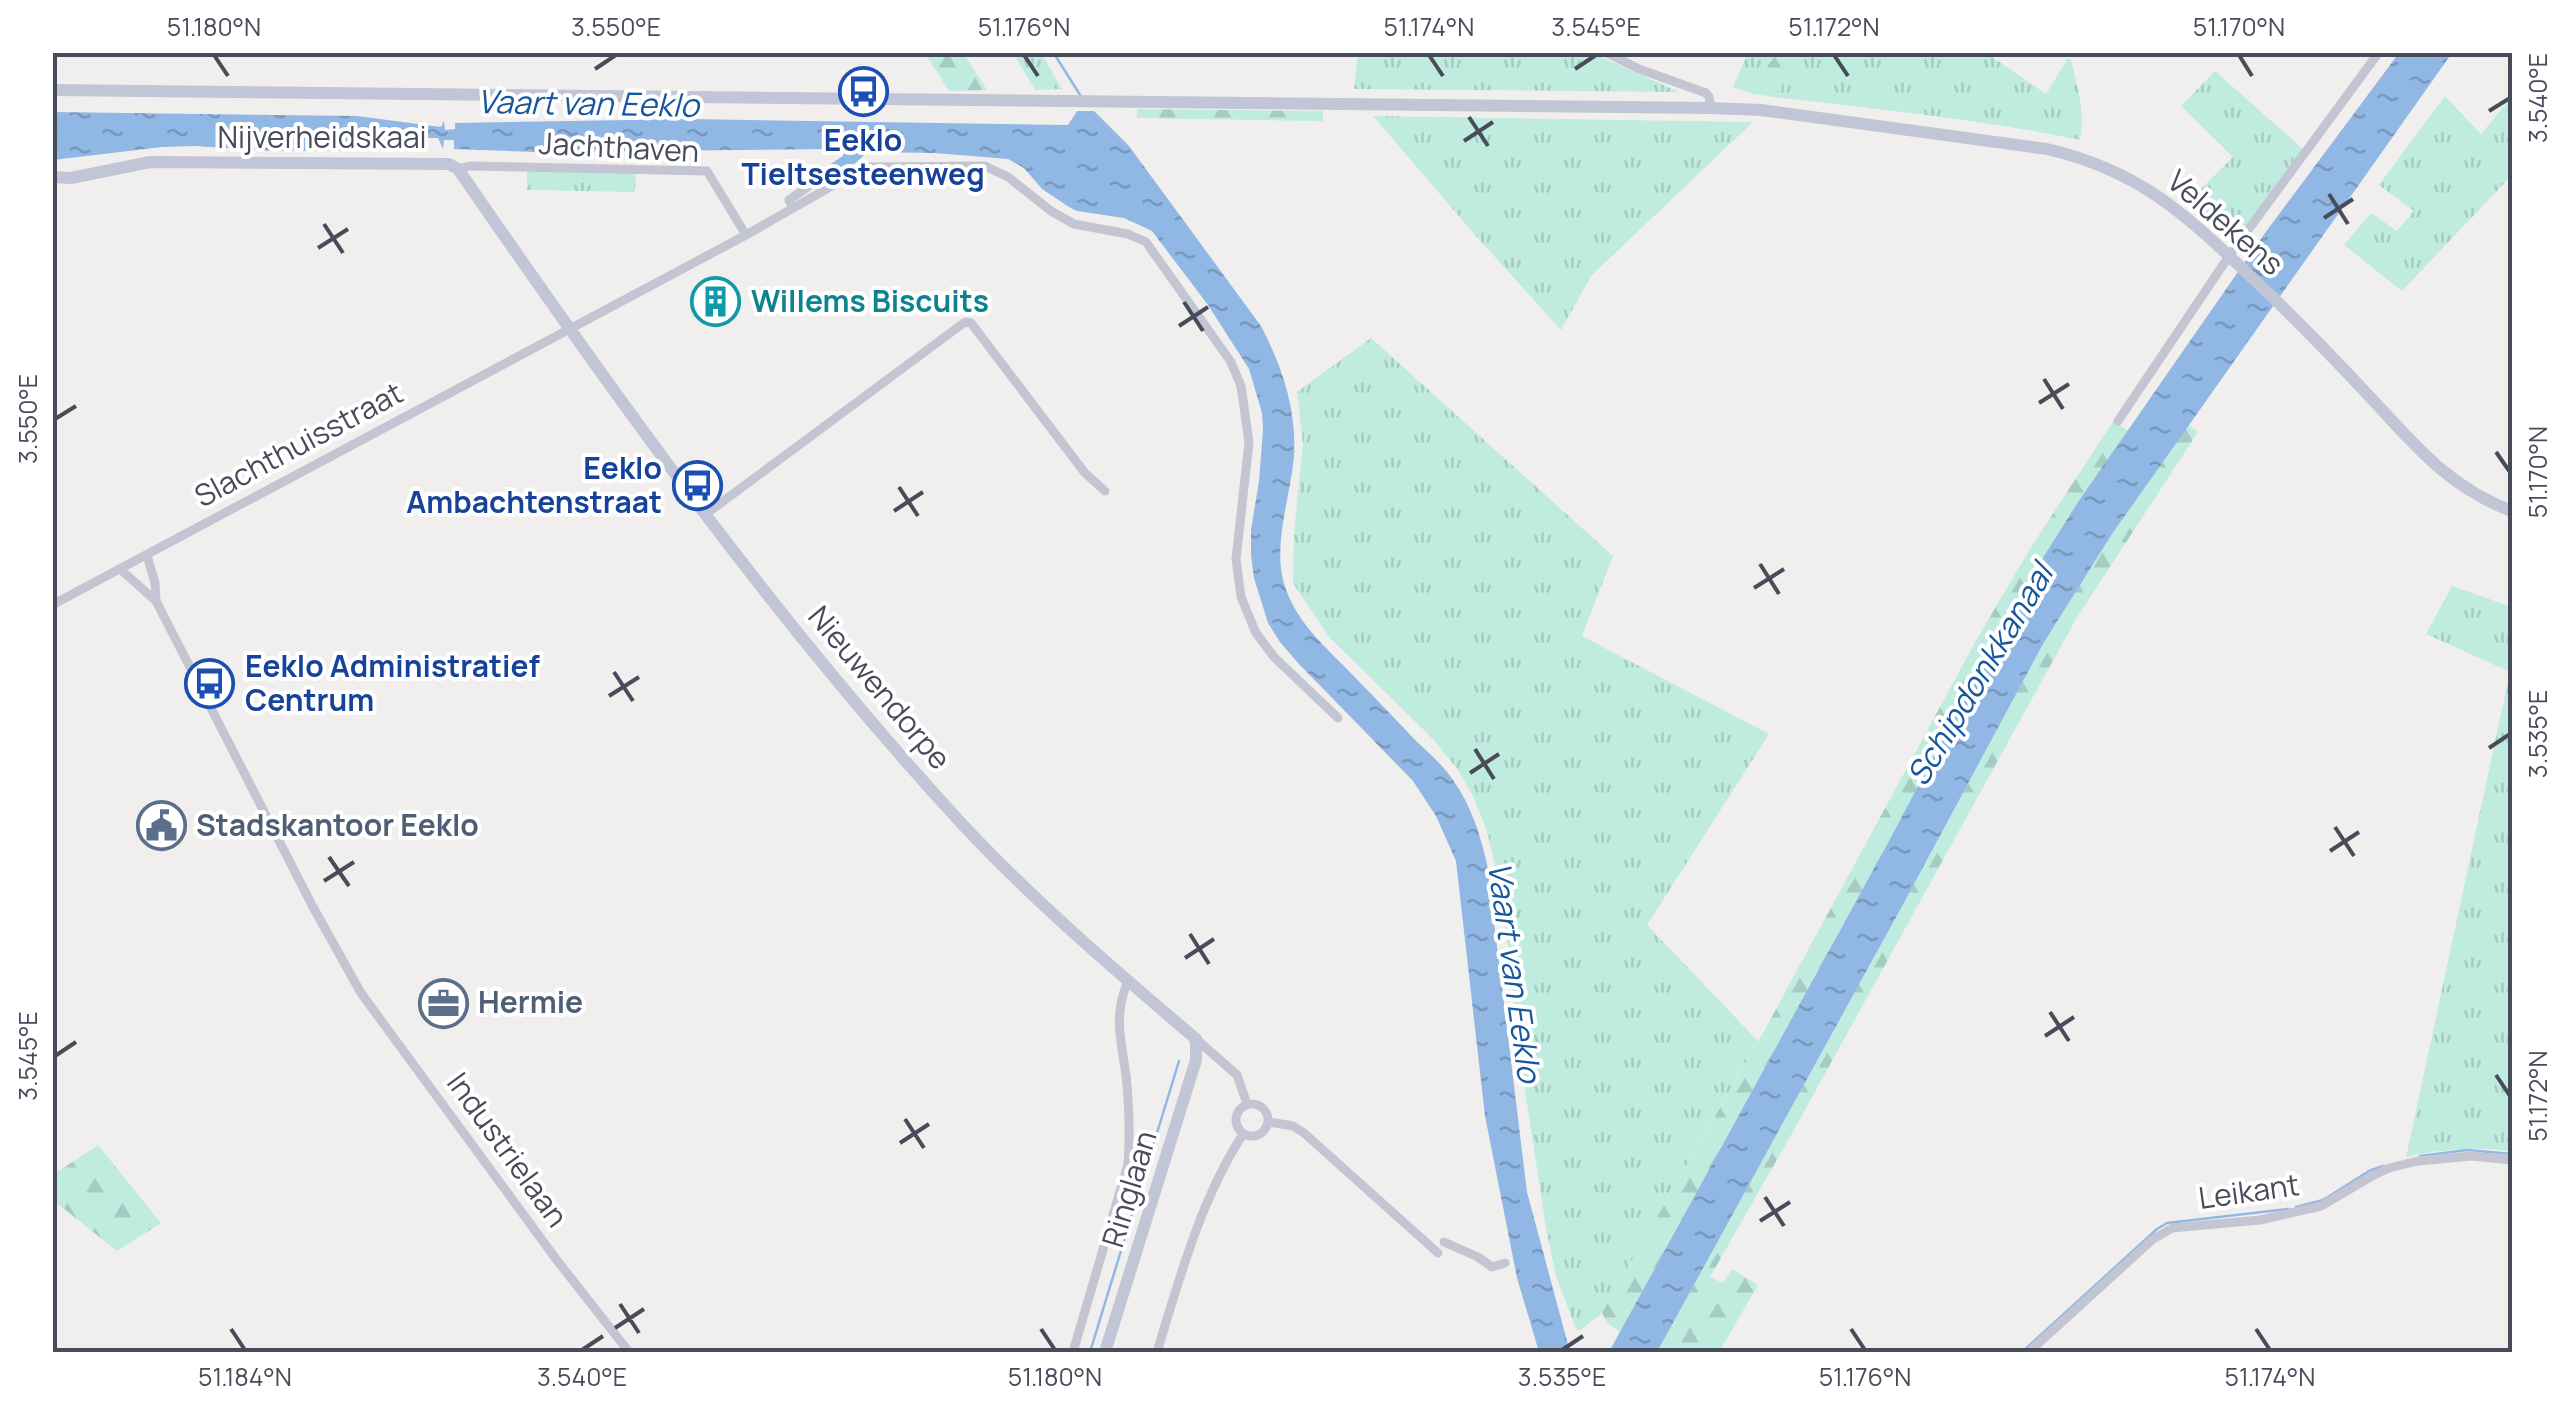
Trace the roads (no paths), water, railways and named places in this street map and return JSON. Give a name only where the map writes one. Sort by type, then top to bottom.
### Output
[{"type":"main road","name":"Veldekens","points":[[52,90],[1711,108],[1761,110],[2047,149],[2130,178],[2165,200],[2286,309],[2434,465],[2468,490],[2512,510]]},
{"type":"main road","name":"Nijverheidskaai","points":[[52,178],[71,178],[150,162],[450,164],[458,169],[569,328]]},
{"type":"main road","name":"Nieuwendorpe","points":[[569,328],[773,602],[962,824],[1044,905],[1196,1039]]},
{"type":"main road","name":"Ringlaan","points":[[1105,1352],[1196,1060],[1196,1039]]},
{"type":"street","points":[[1605,52],[1706,93],[1711,108]]},
{"type":"street","points":[[2118,421],[2379,52]]},
{"type":"street","name":"Jachthaven","points":[[458,169],[470,166],[707,171],[746,235]]},
{"type":"street","name":"Slachthuisstraat","points":[[52,606],[746,235],[865,167],[985,166],[1008,177],[1074,224],[1129,234],[1146,242],[1231,362],[1241,386],[1249,442],[1236,559],[1242,597],[1256,633],[1274,657],[1338,718]]},
{"type":"street","points":[[793,208],[789,200],[823,176]]},
{"type":"street","points":[[706,514],[965,322],[970,323],[1085,473],[1105,491]]},
{"type":"street","name":"Industrielaan","points":[[147,555],[156,601]]},
{"type":"street","name":"Industrielaan","points":[[120,569],[156,601],[313,907],[362,994],[629,1352]]},
{"type":"street","name":"Ringlaan","points":[[1073,1352],[1128,1164],[1126,1079],[1118,1013],[1128,981]]},
{"type":"street","points":[[1196,1039],[1236,1075],[1247,1104]]},
{"type":"street","points":[[1247,1104],[1260,1105],[1268,1112],[1269,1122],[1266,1130],[1252,1136],[1243,1134],[1236,1115],[1247,1104]]},
{"type":"street","points":[[1269,1122],[1293,1126],[1304,1133],[1438,1253]]},
{"type":"street","points":[[1156,1352],[1200,1215],[1243,1134]]},
{"type":"street","name":"Leikant","points":[[2030,1352],[2166,1230],[2260,1220],[2321,1206],[2389,1168],[2418,1161],[2472,1156],[2512,1160]]},
{"type":"street","points":[[1444,1242],[1492,1267],[1505,1263]]},
{"type":"water","name":"Schipdonkkanaal","points":[[2399,53],[2452,53],[2112,534],[2043,644],[1657,1352],[1609,1352],[2036,569],[2078,502],[2265,233]]},
{"type":"water","points":[[1077,111],[1094,111],[1129,146],[1261,326],[1281,373],[1293,422],[1294,457],[1280,560],[1287,592],[1318,639],[1445,769],[1474,820],[1487,864],[1527,1192],[1570,1352],[1539,1352],[1517,1278],[1485,1116],[1456,861],[1436,816],[1413,781],[1298,663],[1268,623],[1251,555],[1263,430],[1249,369],[1208,305],[1152,231],[1124,218],[1069,207],[1008,159],[934,153],[867,152],[826,180],[820,171],[844,152],[536,152],[454,149],[454,140],[444,140],[443,149],[438,138],[416,138],[387,150],[275,151],[195,146],[53,160],[53,112],[357,116],[441,127],[444,121],[445,130],[455,129],[455,123],[691,119],[1068,125]]},
{"type":"waterway","points":[[1053,52],[1082,98]]},
{"type":"waterway","points":[[1090,1352],[1179,1061]]},
{"type":"waterway","points":[[2420,1156],[2467,1150],[2512,1154]]},
{"type":"waterway","points":[[2296,1207],[2323,1200],[2383,1166]]},
{"type":"waterway","points":[[2022,1352],[2167,1223],[2288,1209]]},
{"type":"place","name":"Eeklo Tieltsesteenweg","points":[[863,92]]},
{"type":"place","name":"Willems Biscuits","points":[[716,302]]},
{"type":"place","name":"Eeklo Ambachtenstraat","points":[[697,486]]},
{"type":"place","name":"Eeklo Administratief Centrum","points":[[210,684]]},
{"type":"place","name":"Stadskantoor Eeklo","points":[[161,826]]},
{"type":"place","name":"Hermie","points":[[443,1003]]},
{"type":"water label","name":"Vaart van Eeklo","points":[[588,104]]},
{"type":"water label","name":"Vaart van Eeklo","points":[[1514,972]]}]
